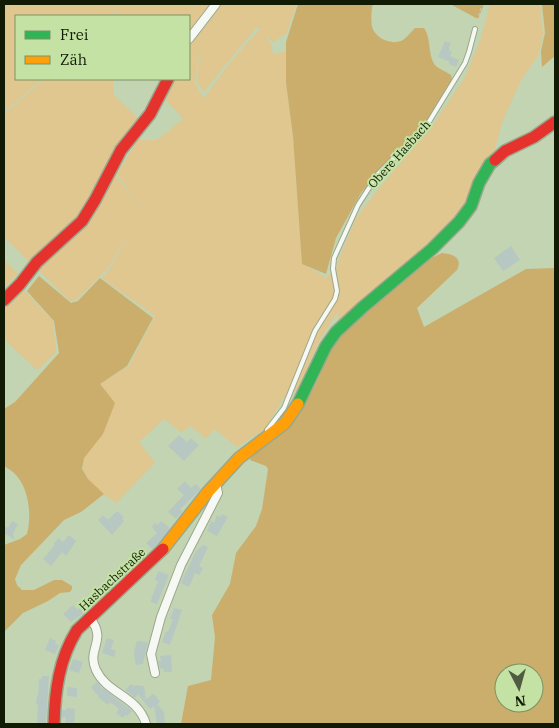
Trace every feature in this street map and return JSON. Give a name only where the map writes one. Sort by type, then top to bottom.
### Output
[{"type":"street","points":[[190,38],[216,4]]},
{"type":"street","points":[[4,300],[38,262],[82,221],[121,150],[150,114],[167,80]]},
{"type":"street","name":"Hasbachstraße","points":[[54,724],[55,693],[60,667],[67,646],[74,635],[169,544],[227,470],[258,442],[279,429],[302,398],[326,346],[336,332],[432,249],[459,222],[471,206],[479,183],[490,164],[506,151],[534,137],[555,122]]},
{"type":"street","points":[[156,673],[151,654],[161,617],[181,564],[218,493],[216,483]]},
{"type":"street","points":[[90,618],[98,633],[94,659],[96,671],[105,682],[140,710],[146,724]]},
{"type":"lane","name":"Obere Hasbach","points":[[258,442],[284,408],[315,331],[335,299],[337,291],[333,269],[334,258],[358,205],[378,174],[427,125],[465,63],[475,28]]},
{"type":"path","points":[[475,28],[482,4]]},
{"type":"path","points":[[534,137],[555,154]]},
{"type":"shaded area","points":[[4,4],[119,4],[120,8],[120,4],[296,4],[287,33],[273,42],[265,35],[271,44],[273,54],[286,51],[286,83],[293,136],[302,263],[326,278],[338,267],[338,261],[356,218],[432,126],[464,79],[480,41],[490,4],[540,4],[543,34],[539,54],[520,82],[502,123],[494,152],[454,223],[338,320],[337,313],[320,339],[298,389],[283,399],[265,429],[237,447],[214,429],[206,439],[191,426],[181,432],[164,419],[139,442],[155,463],[116,503],[92,484],[84,472],[83,466],[87,452],[103,434],[100,384],[129,366],[155,316],[102,278],[109,270],[134,225],[108,268],[76,300],[70,301],[4,237],[4,114],[43,80],[113,80],[114,95],[140,120],[110,166],[142,211],[117,173],[138,140],[157,140],[183,119],[166,100],[175,80],[190,80],[190,43],[192,37],[190,37],[190,15],[113,15],[118,9],[110,15],[15,15],[15,80],[41,80],[4,112]],"holes":[[[257,27],[260,29],[232,60],[204,98],[195,84],[200,42],[197,83],[204,92]]]},
{"type":"shaded area","points":[[298,4],[373,4],[371,15],[374,31],[384,40],[393,42],[401,41],[415,28],[424,28],[434,63],[437,67],[451,75],[452,79],[428,123],[385,164],[361,193],[336,238],[326,274],[302,264],[293,136],[286,83],[286,42]]},
{"type":"shaded area","points":[[450,4],[484,4],[478,19]]},
{"type":"shaded area","points":[[542,4],[555,4],[555,56],[542,67],[541,51],[545,33]]},
{"type":"shaded area","points":[[442,253],[456,257],[459,262],[457,270],[417,308],[424,327],[526,269],[555,268],[555,724],[181,724],[188,686],[211,680],[215,637],[212,615],[230,584],[236,553],[256,526],[262,509],[268,469],[266,466],[250,460],[251,456],[283,431],[298,413],[318,379],[326,357],[343,334],[370,307],[420,266]]},
{"type":"shaded area","points":[[4,260],[18,274],[4,288]]},
{"type":"shaded area","points":[[39,276],[71,303],[78,301],[100,278],[153,318],[127,366],[100,384],[115,403],[103,434],[84,458],[82,469],[88,479],[104,494],[81,512],[64,520],[21,565],[15,579],[17,585],[22,590],[34,590],[54,580],[62,580],[72,586],[72,589],[70,592],[60,593],[23,613],[4,632],[4,545],[27,534],[29,510],[23,486],[14,473],[4,466],[4,409],[15,402],[59,353],[54,321],[27,291]]},
{"type":"shaded area","points":[[22,288],[53,321],[56,352],[37,370],[4,339],[4,307]]},
{"type":"building","points":[[445,41],[451,43],[449,48],[452,52],[450,56],[459,60],[456,67],[438,57]]},
{"type":"building","points":[[511,246],[520,260],[503,271],[494,258]]},
{"type":"building","points":[[179,435],[187,442],[191,438],[199,445],[184,461],[168,446]]},
{"type":"building","points":[[185,481],[191,488],[196,484],[201,489],[180,509],[183,512],[176,519],[168,512],[184,495],[177,489]]},
{"type":"building","points":[[117,511],[124,517],[122,519],[124,521],[112,535],[98,520],[103,515],[108,520]]},
{"type":"building","points":[[222,514],[228,517],[217,536],[207,531],[211,521],[214,523],[217,515],[221,517]]},
{"type":"building","points":[[12,521],[18,524],[13,534],[15,540],[4,533],[6,526],[8,528]]},
{"type":"building","points":[[161,521],[169,527],[169,530],[163,539],[152,549],[146,543],[157,533],[152,527],[155,523],[158,525]]},
{"type":"building","points":[[69,535],[76,541],[66,556],[62,552],[51,566],[43,559],[55,545],[58,538],[63,542]]},
{"type":"building","points":[[203,545],[208,547],[199,566],[203,568],[199,575],[195,573],[189,587],[181,583],[196,551]]},
{"type":"building","points":[[158,571],[169,575],[157,604],[151,602],[151,600],[158,581],[155,580]]},
{"type":"building","points":[[101,586],[106,592],[88,610],[71,622],[63,614],[73,605],[78,610]]},
{"type":"building","points":[[174,608],[182,610],[170,645],[162,642],[173,619],[170,619]]},
{"type":"building","points":[[50,638],[56,641],[55,644],[59,645],[55,654],[45,650]]},
{"type":"building","points":[[107,638],[114,640],[111,649],[116,651],[114,657],[102,653]]},
{"type":"building","points":[[137,641],[148,642],[143,664],[136,665],[134,652]]},
{"type":"building","points":[[171,655],[172,672],[164,672],[163,668],[160,669],[158,661],[161,661],[160,656]]},
{"type":"building","points":[[73,659],[83,662],[79,673],[69,670]]},
{"type":"building","points":[[42,676],[49,676],[46,724],[37,723],[38,704],[36,704],[39,679],[42,679]]},
{"type":"building","points":[[97,682],[102,689],[132,711],[123,718],[116,713],[119,709],[110,702],[108,705],[98,697],[91,687]]},
{"type":"building","points":[[131,684],[134,686],[144,686],[146,699],[153,694],[156,696],[160,702],[157,704],[164,712],[165,724],[157,724],[154,706],[150,709],[138,694],[135,698],[125,690]]},
{"type":"building","points":[[67,687],[77,688],[77,697],[67,696]]},
{"type":"building","points":[[66,708],[75,709],[74,724],[65,724],[66,717],[62,717],[62,710],[66,710]]},
{"type":"traffic: fast","points":[[298,404],[326,346],[336,332],[432,249],[459,222],[471,206],[479,183],[490,164],[495,160]]},
{"type":"traffic: slow","points":[[163,549],[207,493],[239,458],[285,423],[298,404]]},
{"type":"traffic: jam","points":[[4,300],[20,284],[37,262],[82,221],[121,150],[150,114],[167,80]]},
{"type":"traffic: jam","points":[[495,160],[505,151],[534,137],[555,122]]},
{"type":"traffic: jam","points":[[54,724],[55,699],[59,675],[66,652],[77,630],[163,549]]}]
